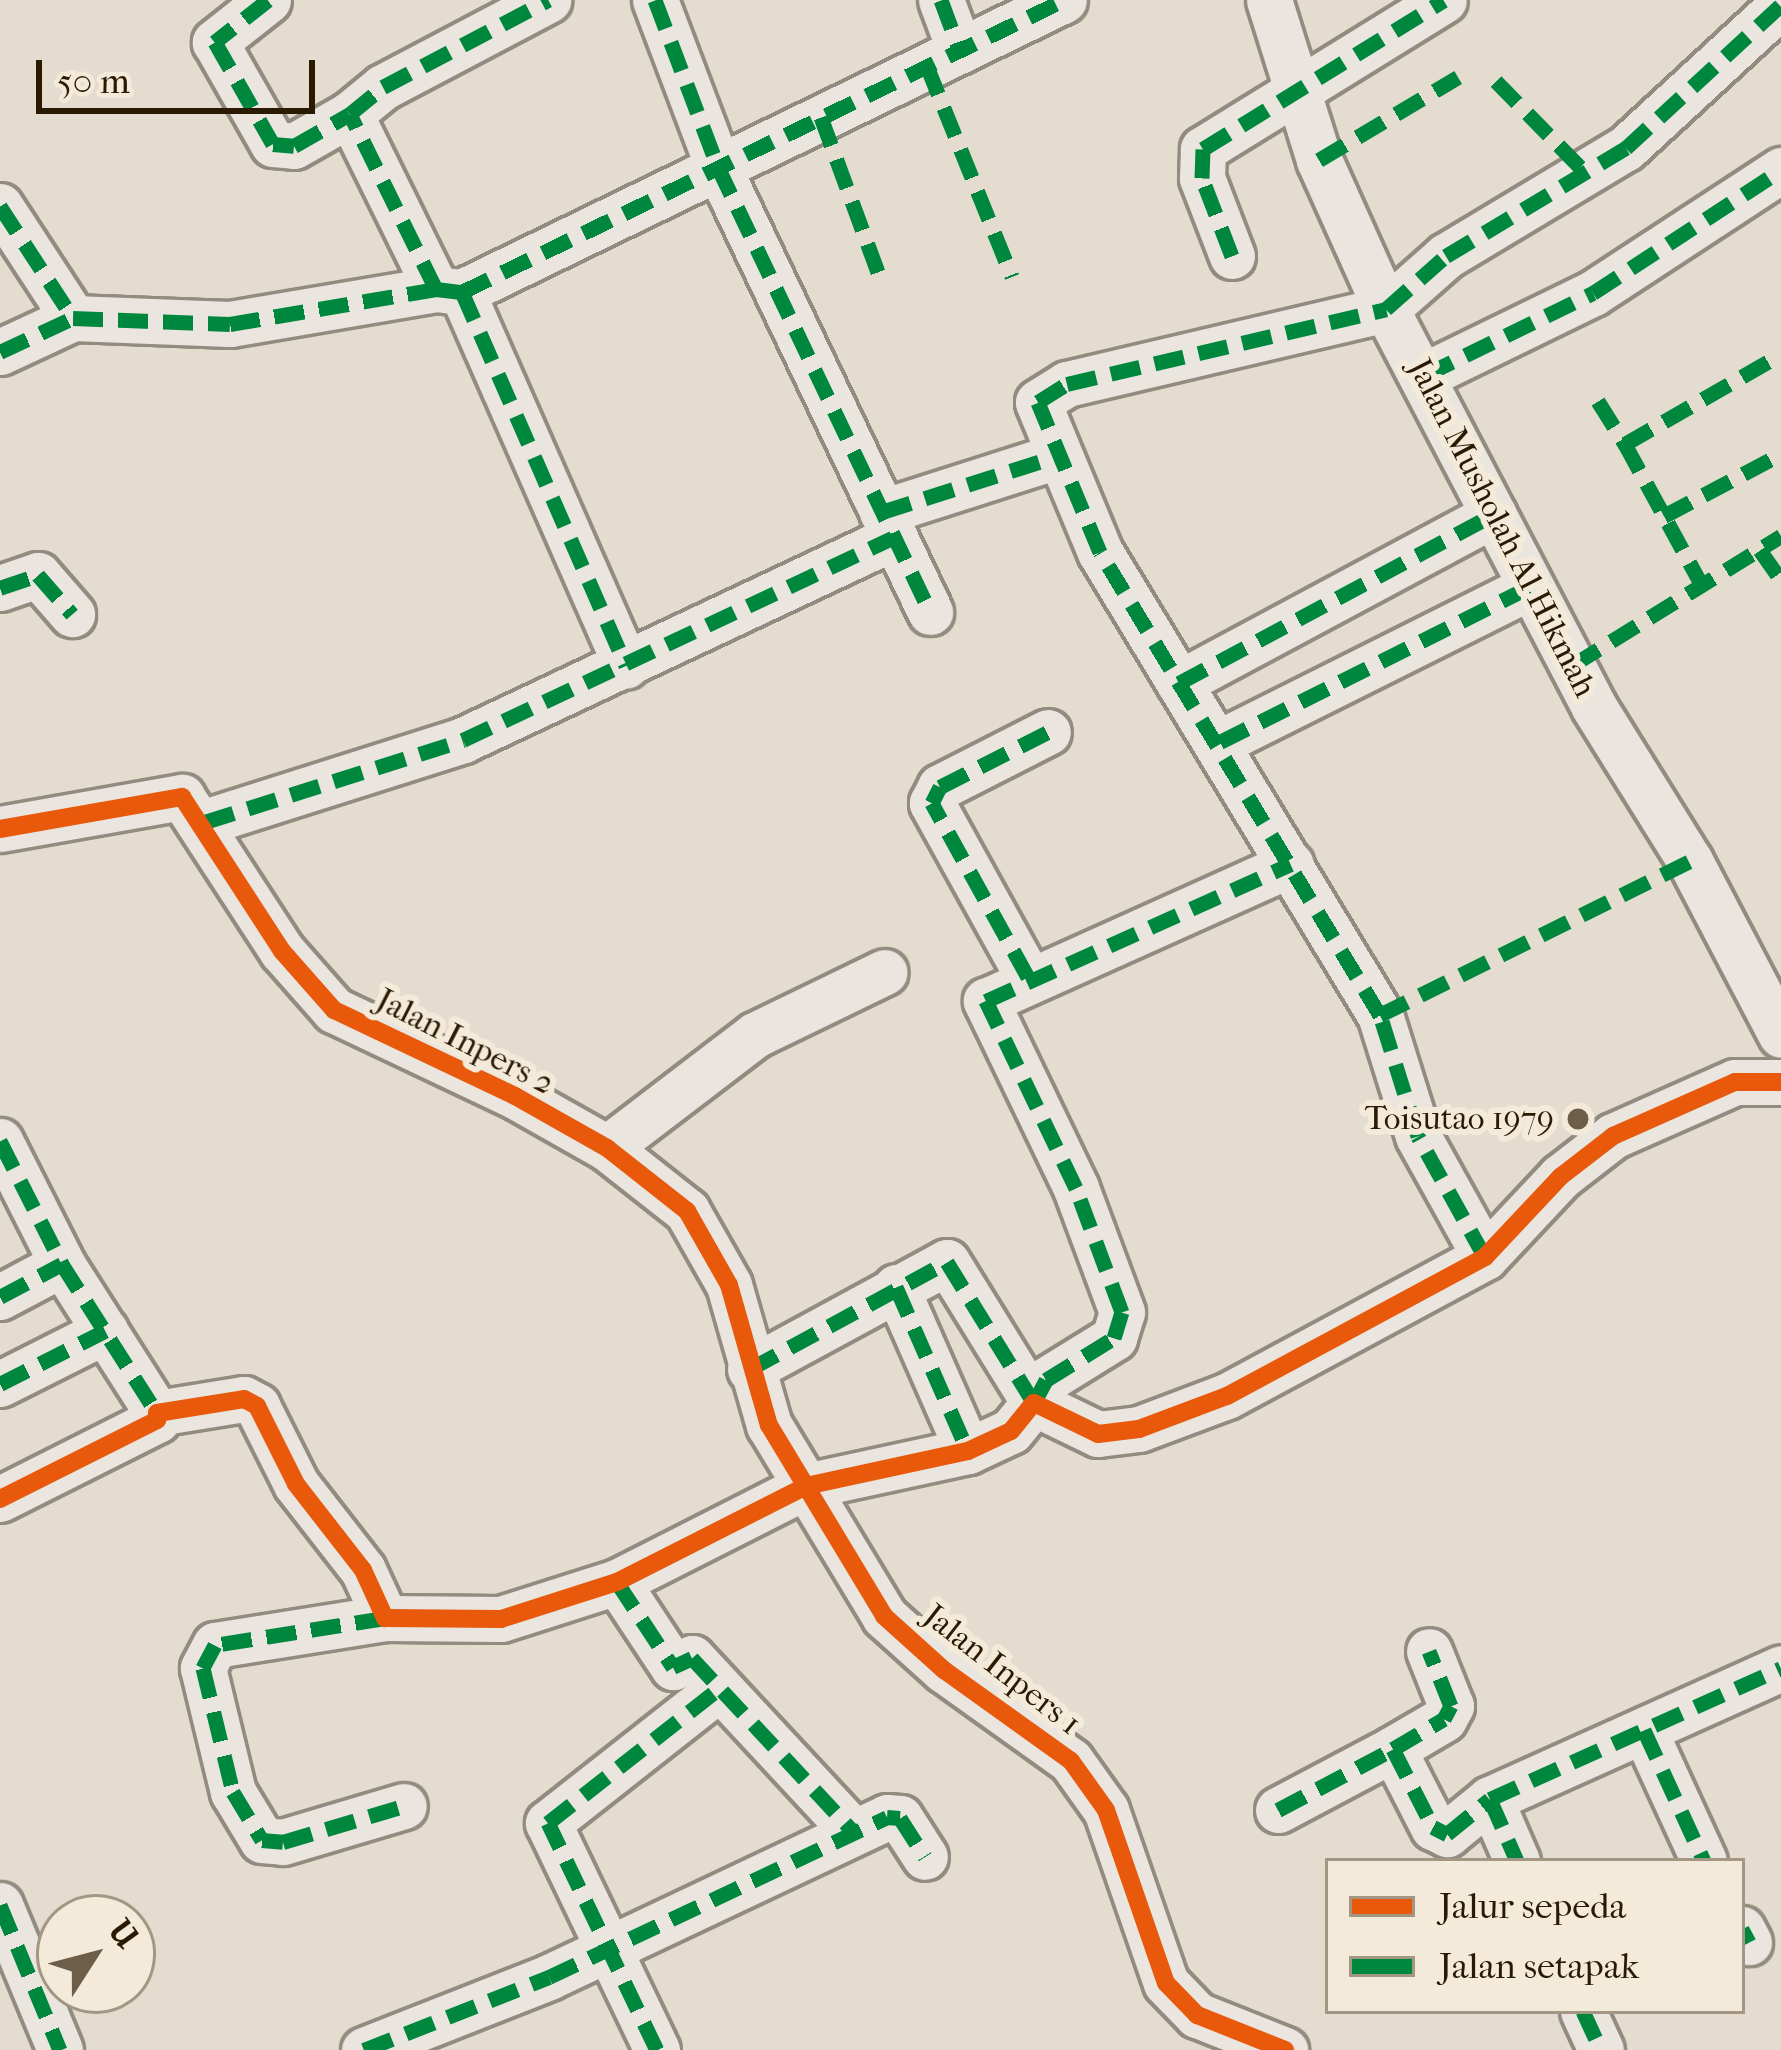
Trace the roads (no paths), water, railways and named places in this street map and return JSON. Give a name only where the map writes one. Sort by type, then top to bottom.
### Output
[{"type":"street","points":[[268,0],[214,41],[273,144],[294,146],[350,114],[383,87],[548,0]]},
{"type":"street","points":[[655,0],[718,166],[930,612]]},
{"type":"street","points":[[941,0],[960,51]]},
{"type":"street","points":[[0,352],[73,318],[230,324],[450,291],[1064,0]]},
{"type":"street","name":"Jalan Musholah Al Hikmah","points":[[1269,0],[1294,95],[1385,309],[1425,375],[1529,587],[1781,1035]]},
{"type":"street","points":[[1232,256],[1202,178],[1203,148],[1444,0]]},
{"type":"street","points":[[1485,1257],[1418,1136],[1380,1016],[1220,742],[1100,552],[1038,402],[1052,388],[1385,309],[1446,256],[1626,148],[1781,5]]},
{"type":"street","points":[[350,114],[450,291],[626,666]]},
{"type":"street","points":[[1425,375],[1593,293],[1781,170]]},
{"type":"street","points":[[0,206],[73,318]]},
{"type":"street","points":[[0,830],[172,797],[192,803],[205,822],[463,740],[626,666],[887,525],[1058,456]]},
{"type":"street","points":[[1179,683],[1494,514]]},
{"type":"street","points":[[0,588],[38,575],[72,614]]},
{"type":"street","points":[[1220,742],[1529,587]]},
{"type":"street","points":[[1028,977],[932,803],[940,787],[1048,732]]},
{"type":"street","name":"Jalan Inpers 2","points":[[205,822],[281,951],[334,1010],[608,1148],[705,1234],[729,1285],[769,1425],[806,1486]]},
{"type":"street","points":[[404,1806],[283,1842],[262,1840],[233,1792],[203,1668],[215,1646],[385,1618],[501,1619],[616,1582],[806,1486],[968,1450],[1011,1431],[1046,1379],[1114,1338],[1122,1312],[1076,1188],[986,1001],[1028,977],[1291,865]]},
{"type":"street","points":[[608,1148],[755,1035],[885,972]]},
{"type":"street","points":[[750,1370],[939,1263],[953,1266],[1034,1403],[1098,1434],[1139,1429],[1227,1396],[1485,1257],[1560,1178],[1613,1136],[1735,1082],[1781,1082]]},
{"type":"street","points":[[0,1143],[62,1264],[157,1413]]},
{"type":"street","points":[[0,1297],[62,1264]]},
{"type":"street","points":[[896,1287],[968,1450]]},
{"type":"street","points":[[0,1384],[105,1331]]},
{"type":"street","points":[[0,1499],[157,1413],[228,1397],[257,1406],[296,1484],[363,1570],[385,1618]]},
{"type":"street","name":"Jalan Inpers 1","points":[[806,1486],[884,1616],[944,1670],[1071,1761],[1106,1810],[1166,1984],[1197,2014],[1286,2050]]},
{"type":"street","points":[[616,1582],[673,1666],[692,1658],[853,1832]]},
{"type":"street","points":[[1277,1810],[1444,1719],[1451,1706],[1429,1651]]},
{"type":"street","points":[[1393,1749],[1441,1833],[1490,1799],[1781,1668]]},
{"type":"street","points":[[657,2050],[548,1823],[717,1690]]},
{"type":"street","points":[[1644,1730],[1703,1858]]},
{"type":"street","points":[[1490,1799],[1516,1858]]},
{"type":"street","points":[[364,2050],[853,1832],[900,1818],[926,1857]]},
{"type":"street","points":[[0,1906],[60,2050]]},
{"type":"street","points":[[1584,2014],[1601,2050]]},
{"type":"place","name":"Toisutao 1979","points":[[1578,1119]]}]
